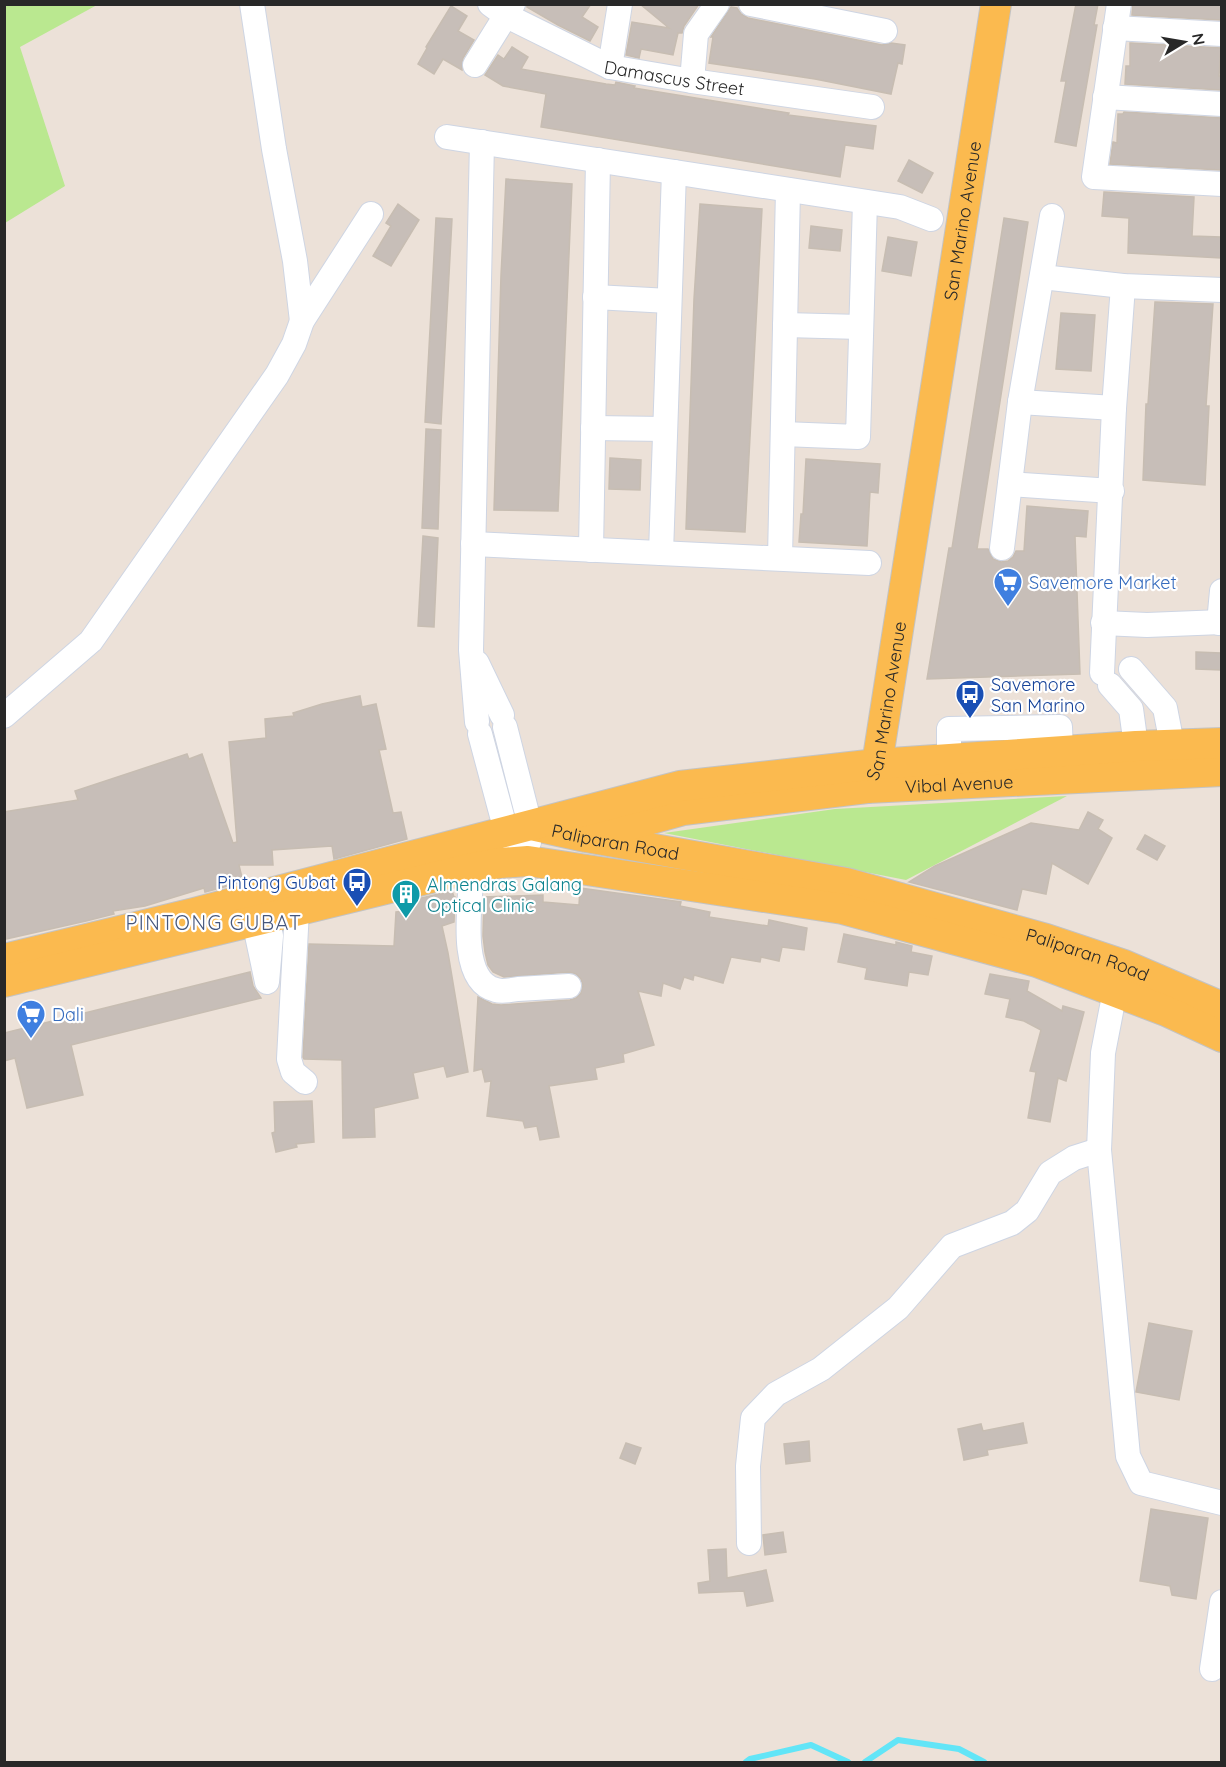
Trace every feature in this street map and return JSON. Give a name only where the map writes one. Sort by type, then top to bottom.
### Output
[{"type":"main road","name":"San Marino Avenue","points":[[868,773],[875,673],[982,4]]},
{"type":"main road","name":"San Marino Avenue","points":[[868,773],[996,4]]},
{"type":"main road","name":"Vibal Avenue","points":[[518,828],[680,786],[1124,756],[1172,744],[1221,743]]},
{"type":"main road","name":"Vibal Avenue","points":[[528,861],[586,837],[683,810],[868,773],[949,760],[1061,751],[1124,756],[1221,771]]},
{"type":"main road","name":"Paliparan Road","points":[[4,959],[518,828],[586,837],[846,883],[1046,939],[1124,965],[1221,1007]]},
{"type":"main road","name":"Paliparan Road","points":[[4,982],[472,868],[528,861],[843,909],[1037,962],[1166,1011],[1221,1037]]},
{"type":"street","points":[[252,4],[274,149],[295,261],[302,321]]},
{"type":"street","points":[[610,67],[620,4]]},
{"type":"street","points":[[692,81],[696,34],[717,4]]},
{"type":"street","points":[[751,4],[885,31]]},
{"type":"street","points":[[475,65],[503,8]]},
{"type":"street","name":"Damascus Street","points":[[503,8],[610,67],[872,107]]},
{"type":"street","points":[[1221,34],[1117,16],[1094,177],[1221,184]]},
{"type":"street","points":[[1105,97],[1221,104]]},
{"type":"street","points":[[447,137],[900,207],[931,219]]},
{"type":"street","points":[[482,142],[471,650],[479,728],[518,828],[528,861]]},
{"type":"street","points":[[591,550],[598,160]]},
{"type":"street","points":[[661,553],[674,172]]},
{"type":"street","points":[[780,558],[788,190]]},
{"type":"street","points":[[783,434],[858,436],[865,202]]},
{"type":"street","points":[[4,716],[91,640],[277,375],[294,344],[302,321],[371,214]]},
{"type":"street","points":[[1002,548],[1020,402],[1052,216]]},
{"type":"street","points":[[1042,277],[1124,286],[1221,291]]},
{"type":"street","points":[[1124,286],[1114,408],[1112,491],[1103,623],[1106,679],[1131,709],[1124,756]]},
{"type":"street","points":[[595,297],[669,301]]},
{"type":"street","points":[[785,325],[861,327]]},
{"type":"street","points":[[1020,402],[1114,408]]},
{"type":"street","points":[[593,428],[665,429]]},
{"type":"street","points":[[1010,484],[1112,491]]},
{"type":"street","points":[[473,544],[869,562]]},
{"type":"street","points":[[1103,623],[1148,625],[1220,623],[1221,591]]},
{"type":"street","points":[[1103,623],[1126,663],[1165,708],[1172,744]]},
{"type":"street","points":[[471,650],[503,721],[518,828]]},
{"type":"street","points":[[472,868],[468,934],[471,961],[483,985],[496,991],[569,987]]},
{"type":"street","points":[[297,910],[289,1059],[293,1072],[305,1082]]},
{"type":"street","points":[[1115,991],[1103,1053],[1099,1150],[1128,1456],[1141,1483],[1221,1503]]},
{"type":"street","points":[[749,1543],[748,1466],[753,1418],[776,1394],[821,1369],[898,1308],[952,1246],[1012,1223],[1027,1211],[1050,1173],[1074,1158],[1099,1150]]},
{"type":"street","points":[[1212,1669],[1221,1602]]},
{"type":"green space","points":[[5,4],[97,5],[20,47],[65,186],[5,223]]},
{"type":"green space","points":[[1067,796],[906,880],[664,833],[835,809]]},
{"type":"building","points":[[527,4],[591,4],[582,17],[598,27],[590,41],[527,7]]},
{"type":"building","points":[[640,4],[699,4],[684,26],[682,33],[678,33],[673,55],[641,49],[639,58],[626,55],[632,22],[669,28]]},
{"type":"building","points":[[1076,4],[1098,4],[1094,25],[1097,25],[1076,146],[1055,142],[1066,81],[1061,81]]},
{"type":"building","points":[[1133,4],[1221,4],[1221,20],[1132,15]]},
{"type":"building","points":[[451,6],[467,16],[458,31],[474,40],[463,58],[462,70],[443,59],[434,74],[418,64]]},
{"type":"building","points":[[731,7],[737,8],[748,18],[882,45],[891,43],[905,45],[902,64],[898,63],[891,94],[815,79],[709,63],[713,37],[711,37]]},
{"type":"building","points":[[1130,43],[1221,48],[1219,76],[1221,76],[1221,90],[1125,84],[1126,66],[1130,66]]},
{"type":"building","points":[[512,47],[528,57],[521,69],[606,84],[615,85],[616,82],[635,86],[634,88],[789,113],[788,115],[876,126],[873,149],[845,145],[840,177],[541,127],[546,94],[503,86],[485,75],[498,55],[504,59]]},
{"type":"building","points":[[1124,112],[1221,118],[1221,170],[1110,164],[1113,142],[1117,143],[1118,114]]},
{"type":"building","points":[[909,160],[933,173],[922,193],[898,181]]},
{"type":"building","points":[[506,179],[572,184],[558,511],[494,510]]},
{"type":"building","points":[[1104,192],[1194,197],[1192,236],[1221,237],[1221,258],[1128,253],[1129,218],[1102,216]]},
{"type":"building","points":[[398,204],[419,220],[391,266],[373,256],[391,226],[386,223]]},
{"type":"building","points":[[700,204],[762,209],[745,532],[686,529],[694,299]]},
{"type":"building","points":[[436,218],[452,219],[441,424],[425,422]]},
{"type":"building","points":[[1004,218],[1028,222],[977,549],[988,549],[993,559],[1001,562],[1008,561],[1016,551],[1024,551],[1027,506],[1088,511],[1086,537],[1075,536],[1080,674],[927,679],[949,548],[952,548]]},
{"type":"building","points":[[811,226],[842,230],[840,251],[809,248]]},
{"type":"building","points":[[888,237],[917,242],[911,276],[882,271]]},
{"type":"building","points":[[1155,302],[1213,304],[1206,406],[1209,406],[1205,485],[1143,480],[1146,404],[1148,404]]},
{"type":"building","points":[[1061,313],[1095,315],[1091,371],[1056,369]]},
{"type":"building","points":[[426,429],[441,430],[438,529],[422,528]]},
{"type":"building","points":[[610,458],[641,460],[640,490],[609,489]]},
{"type":"building","points":[[806,459],[880,464],[878,493],[870,492],[867,546],[799,542]]},
{"type":"building","points":[[423,536],[438,538],[434,627],[418,626]]},
{"type":"building","points":[[1196,652],[1221,653],[1221,670],[1196,669]]},
{"type":"building","points":[[360,696],[362,707],[376,704],[386,749],[379,750],[393,813],[401,812],[407,839],[334,859],[332,846],[272,850],[273,865],[239,865],[243,882],[205,892],[204,888],[145,906],[113,911],[114,914],[6,939],[4,812],[78,800],[75,791],[187,754],[189,759],[202,754],[233,843],[237,842],[229,742],[266,738],[265,719],[294,716],[293,713],[322,704]]},
{"type":"building","points":[[1088,812],[1103,820],[1098,829],[1112,838],[1088,884],[1052,863],[1046,894],[1022,889],[1017,910],[909,882],[935,866],[1031,823],[1079,830]]},
{"type":"building","points":[[1145,835],[1165,846],[1157,860],[1137,849]]},
{"type":"building","points":[[580,888],[681,902],[680,906],[710,912],[709,917],[768,926],[769,920],[807,928],[804,950],[782,947],[779,961],[761,957],[760,962],[731,957],[723,983],[694,975],[693,980],[684,977],[680,989],[663,983],[661,996],[638,991],[654,1045],[623,1054],[624,1062],[595,1068],[597,1079],[549,1086],[559,1137],[540,1140],[537,1126],[525,1128],[523,1121],[487,1116],[491,1081],[485,1082],[482,1069],[474,1071],[478,997],[492,1004],[501,1005],[570,1000],[581,993],[583,985],[576,974],[569,972],[504,977],[493,972],[488,965],[483,936],[484,897],[543,895],[543,902],[579,905]]},
{"type":"building","points":[[452,891],[455,897],[454,922],[442,926],[468,1072],[447,1077],[444,1066],[413,1073],[418,1098],[374,1108],[375,1137],[343,1138],[342,1060],[304,1059],[303,1057],[309,944],[394,946],[396,912],[406,911],[404,902]]},
{"type":"building","points":[[844,934],[912,946],[911,952],[932,956],[928,975],[909,972],[907,986],[865,979],[867,968],[838,962]]},
{"type":"building","points":[[250,972],[253,986],[261,998],[71,1045],[83,1095],[27,1108],[15,1058],[4,1061],[4,1033]]},
{"type":"building","points":[[990,974],[1029,981],[1027,991],[1062,1011],[1063,1006],[1084,1012],[1066,1081],[1058,1078],[1050,1122],[1028,1118],[1036,1072],[1030,1071],[1041,1030],[1024,1021],[1006,1017],[1010,999],[985,994]]},
{"type":"building","points":[[312,1101],[314,1142],[296,1144],[297,1147],[276,1152],[272,1133],[275,1132],[274,1102]]},
{"type":"building","points":[[1149,1323],[1192,1331],[1179,1400],[1136,1392]]},
{"type":"building","points":[[1023,1423],[1027,1443],[987,1450],[988,1455],[964,1460],[958,1429],[981,1424],[983,1431]]},
{"type":"building","points":[[809,1441],[810,1461],[786,1464],[784,1444]]},
{"type":"building","points":[[626,1443],[641,1448],[635,1464],[620,1458]]},
{"type":"building","points":[[1151,1509],[1208,1518],[1196,1599],[1172,1595],[1170,1586],[1140,1581]]},
{"type":"building","points":[[783,1532],[786,1552],[765,1555],[763,1535]]},
{"type":"building","points":[[726,1549],[727,1578],[766,1570],[773,1601],[747,1606],[744,1591],[699,1593],[698,1583],[710,1581],[708,1550]]},
{"type":"waterway","points":[[865,1762],[898,1740],[959,1749],[984,1762]]},
{"type":"waterway","points":[[746,1762],[750,1759],[811,1745],[848,1762]]},
{"type":"place","name":"Savemore Market","points":[[1008,608]]},
{"type":"place","name":"Savemore San Marino","points":[[970,720]]},
{"type":"place","name":"Pintong Gubat","points":[[357,908]]},
{"type":"place","name":"Almendras Galang Optical Clinic","points":[[406,920]]},
{"type":"place","name":"Dali","points":[[31,1040]]},
{"type":"district","name":"PINTONG GUBAT","points":[[214,922]]}]
